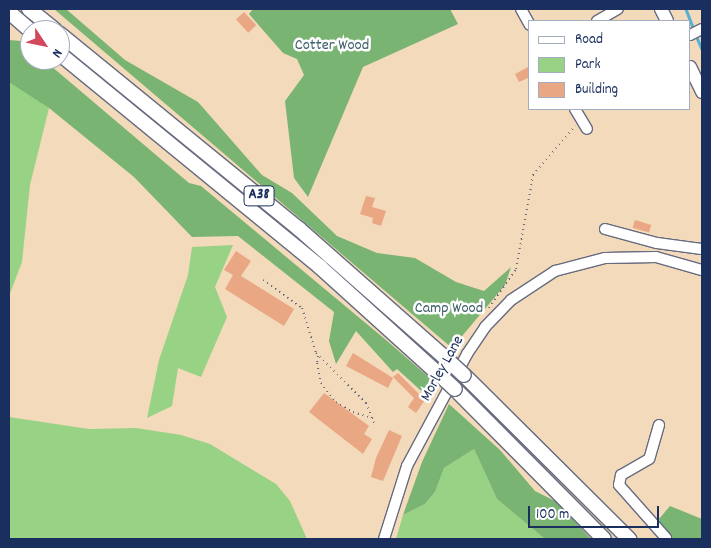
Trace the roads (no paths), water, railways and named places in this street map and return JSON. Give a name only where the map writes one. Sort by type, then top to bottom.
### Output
[{"type":"highway","points":[[29,9],[43,20]]},
{"type":"highway","points":[[9,12],[20,21]]},
{"type":"highway","name":"A38","points":[[70,42],[299,229],[452,364],[629,539]]},
{"type":"highway","name":"A38","points":[[70,62],[299,250],[443,378],[604,539]]},
{"type":"main road","points":[[661,9],[667,20]]},
{"type":"main road","points":[[691,69],[702,92]]},
{"type":"street","points":[[521,9],[528,21]]},
{"type":"street","points":[[599,20],[618,9]]},
{"type":"street","points":[[578,113],[587,130]]},
{"type":"street","points":[[605,229],[657,243],[702,249]]},
{"type":"street","name":"Morley Lane","points":[[384,539],[407,466],[467,354],[485,328],[511,300],[555,271],[605,258],[656,257],[702,270]]},
{"type":"street","points":[[659,425],[649,459],[622,475],[619,485],[666,538]]},
{"type":"waterway","points":[[686,9],[690,20]]},
{"type":"waterway","points":[[691,22],[694,30]]},
{"type":"waterway","points":[[696,35],[702,49]]},
{"type":"park label","name":"Cotter Wood","points":[[332,46]]},
{"type":"park label","name":"Camp Wood","points":[[449,309]]}]
